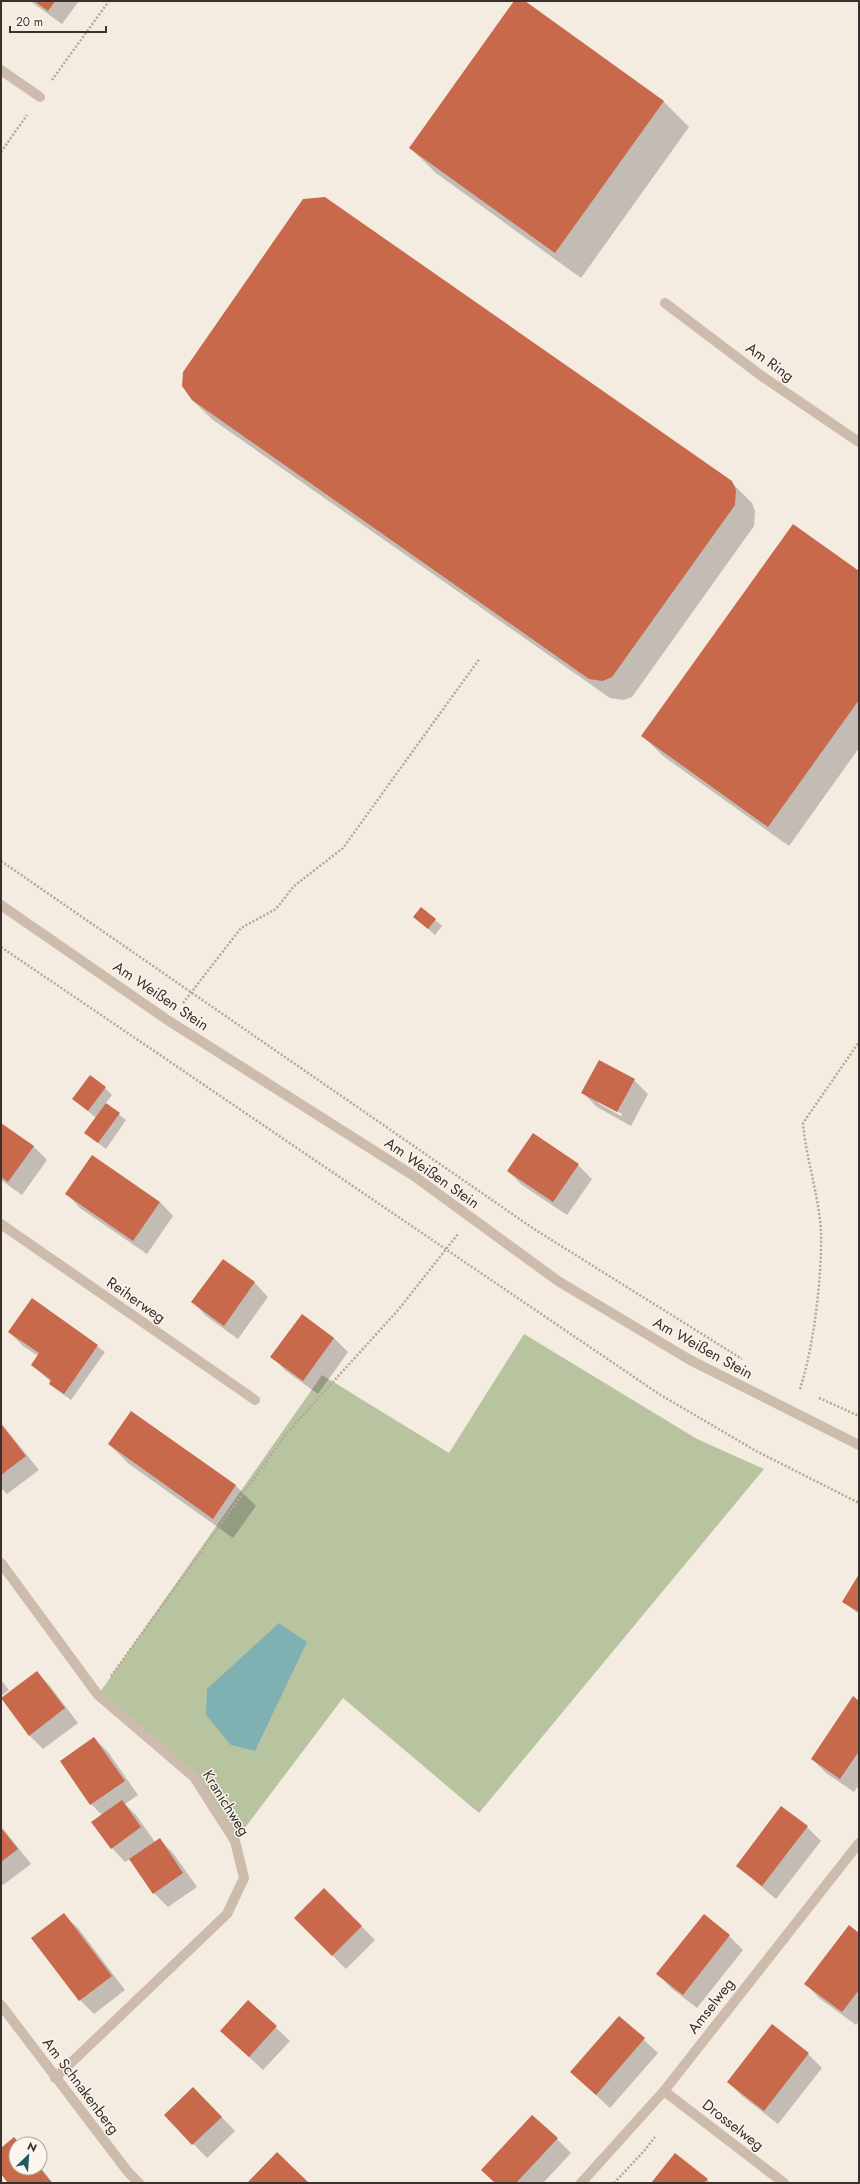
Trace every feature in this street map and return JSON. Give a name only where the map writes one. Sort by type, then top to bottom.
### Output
[{"type":"street","points":[[1,70],[40,97]]},
{"type":"street","name":"Am Ring","points":[[665,304],[763,377],[859,442]]},
{"type":"street","name":"Am Weißen Stein","points":[[1,905],[169,1021],[414,1176],[558,1281],[690,1360],[859,1445]]},
{"type":"street","name":"Reiherweg","points":[[2,1227],[254,1400]]},
{"type":"street","name":"Kranichweg","points":[[1,1563],[95,1691],[194,1777],[235,1841],[244,1878],[227,1914],[55,2078]]},
{"type":"street","name":"Amselweg","points":[[581,2183],[664,2091],[859,1843]]},
{"type":"street","name":"Am Schnakenberg","points":[[1,2005],[55,2078],[139,2183]]},
{"type":"street","name":"Drosselweg","points":[[664,2091],[784,2183]]},
{"type":"path","points":[[1,152],[109,1]]},
{"type":"path","points":[[169,1021],[241,928],[276,909],[294,886],[343,848],[480,658]]},
{"type":"path","points":[[1,861],[534,1229],[745,1361]]},
{"type":"path","points":[[1,947],[659,1394],[756,1451],[859,1503]]},
{"type":"path","points":[[800,1389],[806,1370],[817,1300],[820,1231],[803,1123],[859,1042]]},
{"type":"path","points":[[95,1691],[107,1682],[286,1434],[399,1309],[470,1217]]},
{"type":"path","points":[[793,1386],[806,1392]]},
{"type":"path","points":[[813,1395],[859,1416]]},
{"type":"green space","points":[[524,1334],[697,1439],[764,1469],[479,1813],[343,1698],[235,1841],[194,1777],[98,1695],[322,1375],[449,1453]]},
{"type":"water","points":[[279,1623],[307,1642],[255,1751],[231,1745],[206,1715],[207,1689]]},
{"type":"building","points":[[34,1],[55,1],[48,11]]},
{"type":"building","points":[[514,1],[525,1],[664,101],[555,253],[409,148]]},
{"type":"building","points":[[325,197],[732,481],[736,490],[735,505],[612,677],[603,681],[589,679],[192,400],[182,386],[183,372],[303,199]]},
{"type":"building","points":[[793,524],[859,571],[859,700],[768,827],[641,736]]},
{"type":"building","points":[[421,907],[436,919],[428,929],[413,917]]},
{"type":"building","points":[[599,1060],[635,1079],[617,1112],[581,1093]]},
{"type":"building","points":[[90,1075],[106,1087],[88,1111],[72,1099]]},
{"type":"building","points":[[106,1103],[120,1113],[98,1143],[84,1133]]},
{"type":"building","points":[[1,1123],[34,1146],[8,1182],[1,1177]]},
{"type":"building","points":[[533,1133],[579,1164],[553,1202],[507,1171]]},
{"type":"building","points":[[92,1155],[160,1202],[133,1241],[65,1194]]},
{"type":"building","points":[[223,1259],[255,1282],[224,1326],[191,1302]]},
{"type":"building","points":[[32,1298],[98,1345],[64,1394],[49,1384],[51,1380],[31,1365],[39,1353],[8,1332]]},
{"type":"building","points":[[302,1314],[334,1338],[303,1381],[270,1357]]},
{"type":"building","points":[[131,1411],[236,1485],[213,1519],[108,1444]]},
{"type":"building","points":[[1,1424],[26,1456],[1,1475]]},
{"type":"building","points":[[859,1574],[859,1612],[842,1602]]},
{"type":"building","points":[[37,1671],[65,1708],[29,1736],[1,1698]]},
{"type":"building","points":[[853,1696],[859,1701],[859,1751],[840,1779],[811,1759]]},
{"type":"building","points":[[94,1737],[125,1781],[90,1805],[60,1761]]},
{"type":"building","points":[[122,1800],[141,1827],[111,1849],[91,1822]]},
{"type":"building","points":[[781,1806],[808,1826],[762,1886],[736,1866]]},
{"type":"building","points":[[1,1828],[18,1849],[1,1862]]},
{"type":"building","points":[[160,1838],[183,1873],[153,1894],[129,1859]]},
{"type":"building","points":[[324,1888],[362,1926],[332,1956],[294,1918]]},
{"type":"building","points":[[64,1913],[112,1976],[79,2001],[31,1938]]},
{"type":"building","points":[[704,1914],[730,1935],[683,1995],[656,1974]]},
{"type":"building","points":[[849,1925],[859,1933],[859,1990],[842,2012],[804,1984]]},
{"type":"building","points":[[248,2000],[277,2026],[249,2057],[220,2031]]},
{"type":"building","points":[[619,2016],[645,2038],[596,2095],[570,2072]]},
{"type":"building","points":[[772,2024],[809,2053],[764,2111],[727,2082]]},
{"type":"building","points":[[193,2087],[222,2117],[192,2145],[164,2115]]},
{"type":"building","points":[[532,2115],[558,2138],[516,2183],[495,2183],[481,2170]]},
{"type":"building","points":[[8,2142],[8,2176],[46,2176],[52,2183],[8,2183],[1,2174],[1,2148]]},
{"type":"building","points":[[277,2152],[308,2182],[247,2183]]},
{"type":"building","points":[[675,2153],[708,2179],[704,2183],[651,2183]]}]
